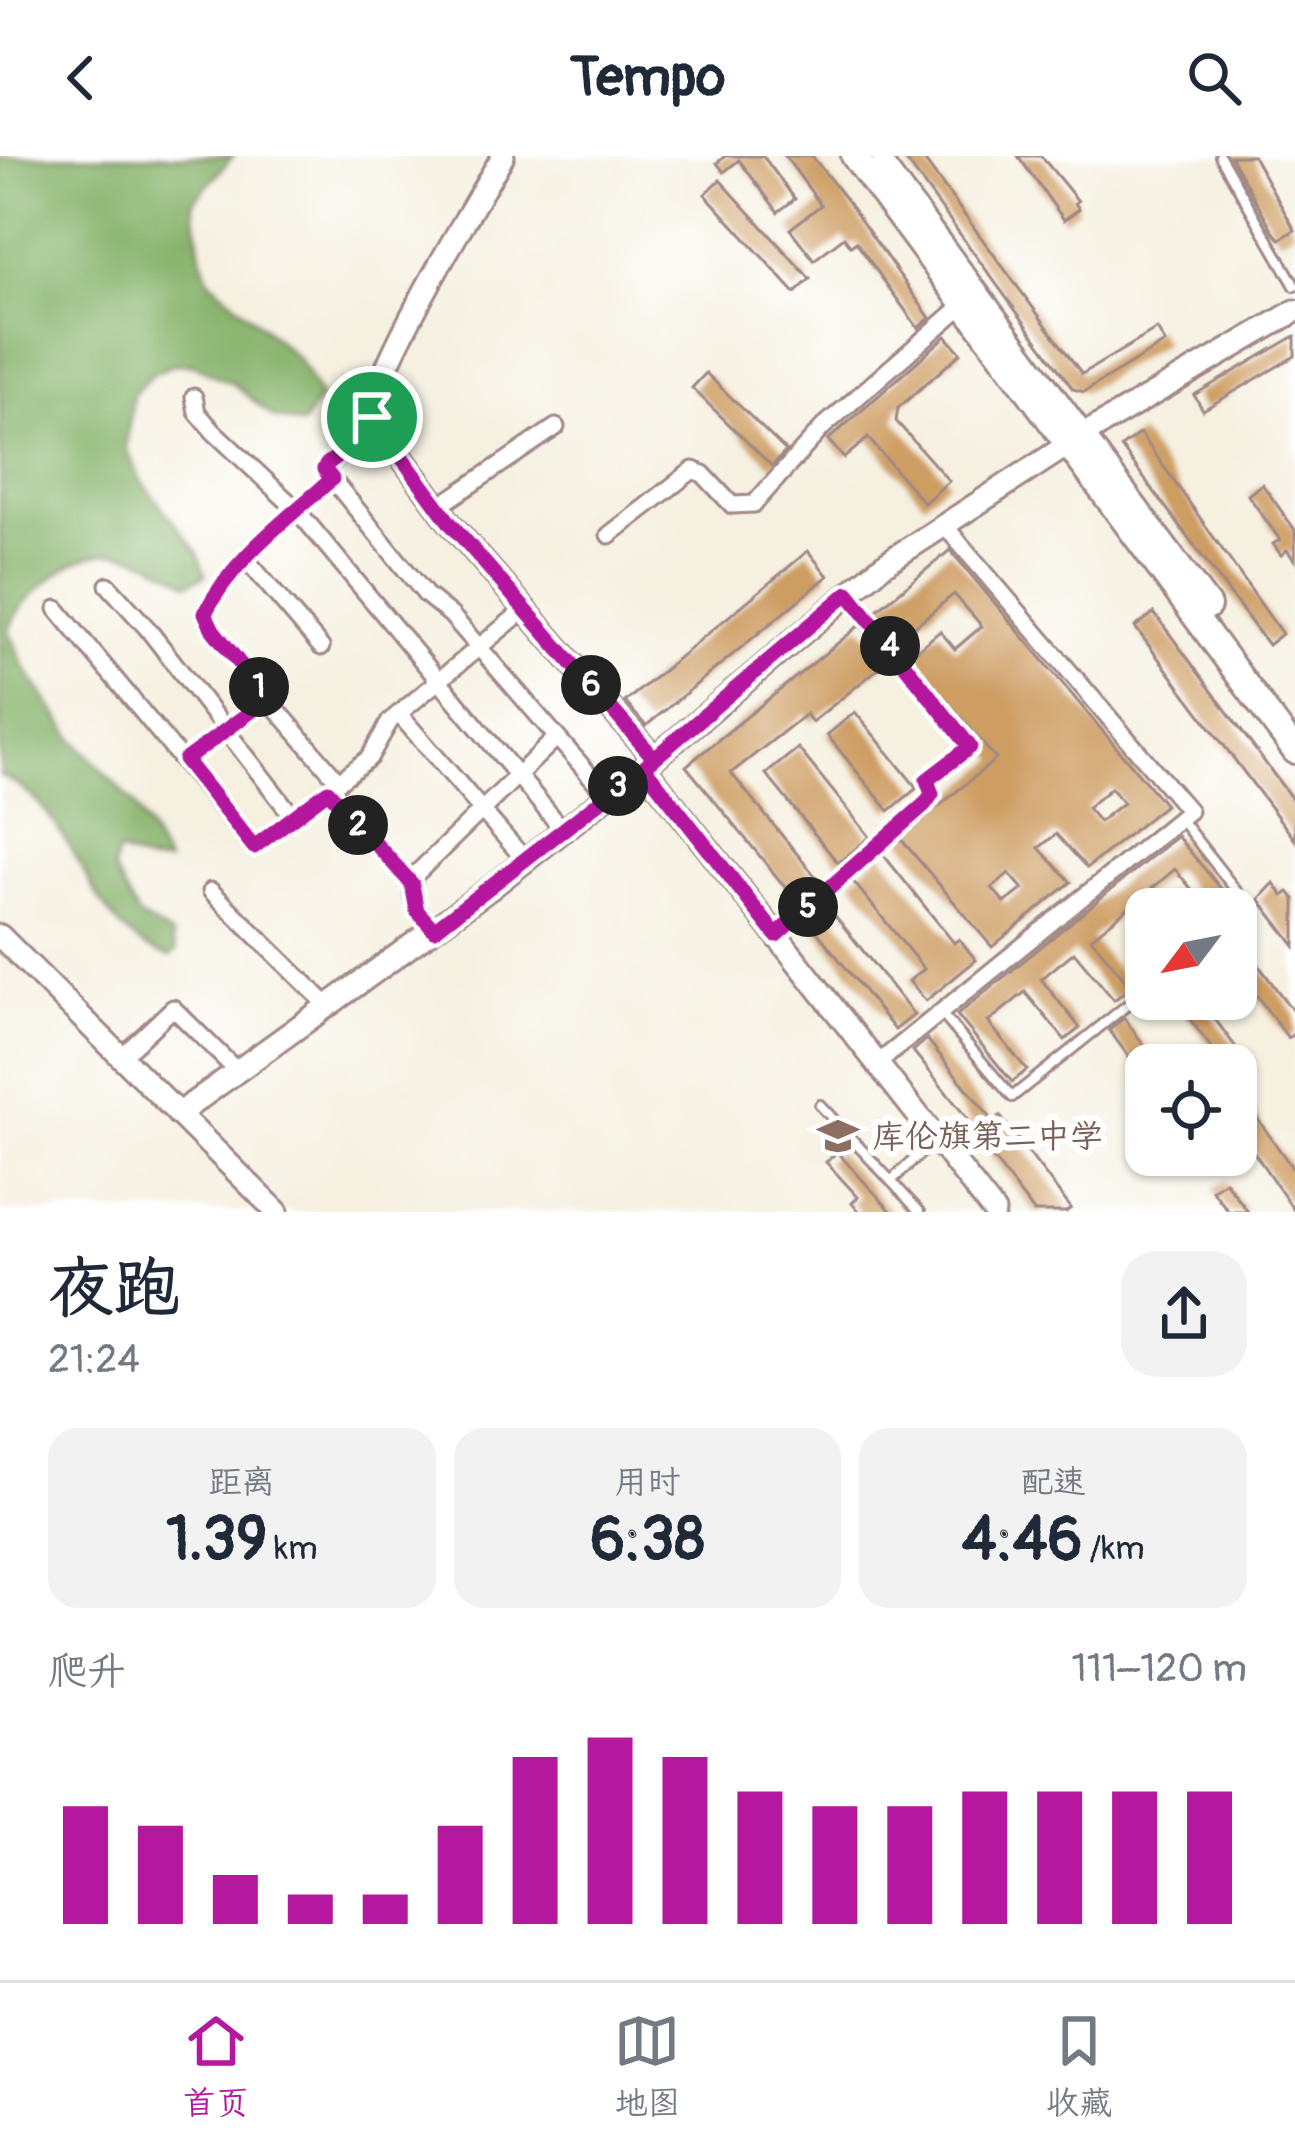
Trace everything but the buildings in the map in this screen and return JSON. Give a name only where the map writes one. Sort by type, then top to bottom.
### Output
[{"type":"main road","points":[[854,156],[964,304],[1076,440],[1295,724]]},
{"type":"main road","points":[[874,156],[1295,752]]},
{"type":"street","points":[[502,156],[397,346],[376,391],[372,417],[359,428],[360,440],[324,469],[426,595],[451,615],[607,795]]},
{"type":"street","points":[[609,535],[693,470],[703,474],[732,505],[754,504],[823,427],[964,304]]},
{"type":"street","points":[[178,1114],[525,860],[848,593],[1076,440],[1295,311]]},
{"type":"street","points":[[194,397],[197,412],[213,431],[297,510],[563,830]]},
{"type":"street","points":[[372,417],[438,507],[649,762],[776,935],[994,1212]]},
{"type":"street","points":[[438,507],[556,428]]},
{"type":"street","points":[[332,479],[245,558],[218,587],[205,613],[213,630],[412,884],[417,911],[434,930]]},
{"type":"street","points":[[877,1064],[1189,811],[944,525]]},
{"type":"street","points":[[245,558],[321,647]]},
{"type":"street","points":[[108,585],[147,628],[294,818]]},
{"type":"street","points":[[57,609],[254,847],[369,758],[390,721],[525,609]]},
{"type":"street","points":[[185,760],[268,699]]},
{"type":"street","points":[[399,714],[525,860]]},
{"type":"street","points":[[412,884],[415,875],[480,809],[556,738]]},
{"type":"street","points":[[211,890],[328,1006]]},
{"type":"street","points":[[1,940],[277,1212]]},
{"type":"street","points":[[121,1057],[173,1008],[237,1072]]},
{"type":"lane","points":[[1220,156],[1295,286]]},
{"type":"lane","points":[[776,935],[925,804],[932,794],[927,780],[970,747],[848,593]]},
{"type":"lane","points":[[1180,818],[1234,888]]},
{"type":"lane","points":[[940,1012],[1012,1097],[1125,1007]]},
{"type":"lane","points":[[820,1106],[920,1212]]},
{"type":"lane","points":[[891,1181],[936,1139]]},
{"type":"green space","points":[[0,156],[233,156],[193,202],[209,279],[299,360],[320,398],[302,425],[273,417],[235,385],[191,364],[174,364],[151,375],[133,395],[126,448],[141,481],[197,551],[206,576],[188,583],[151,563],[118,553],[85,558],[30,597],[9,631],[25,668],[76,742],[134,804],[167,863],[149,863],[118,852],[113,869],[138,916],[171,935],[176,951],[170,957],[140,943],[117,923],[49,815],[27,792],[0,776]]},
{"type":"place","name":"库伦旗第二中学","points":[[838,1136]]},
{"type":"route","points":[[372,417],[359,428],[360,440],[327,464],[324,469],[332,479],[260,542],[218,587],[205,613],[268,699],[185,760],[254,847],[328,791],[412,884],[417,911],[434,930],[644,767],[848,593],[970,747],[927,780],[932,794],[925,804],[776,935],[644,767],[654,758],[450,523],[372,417]]}]
